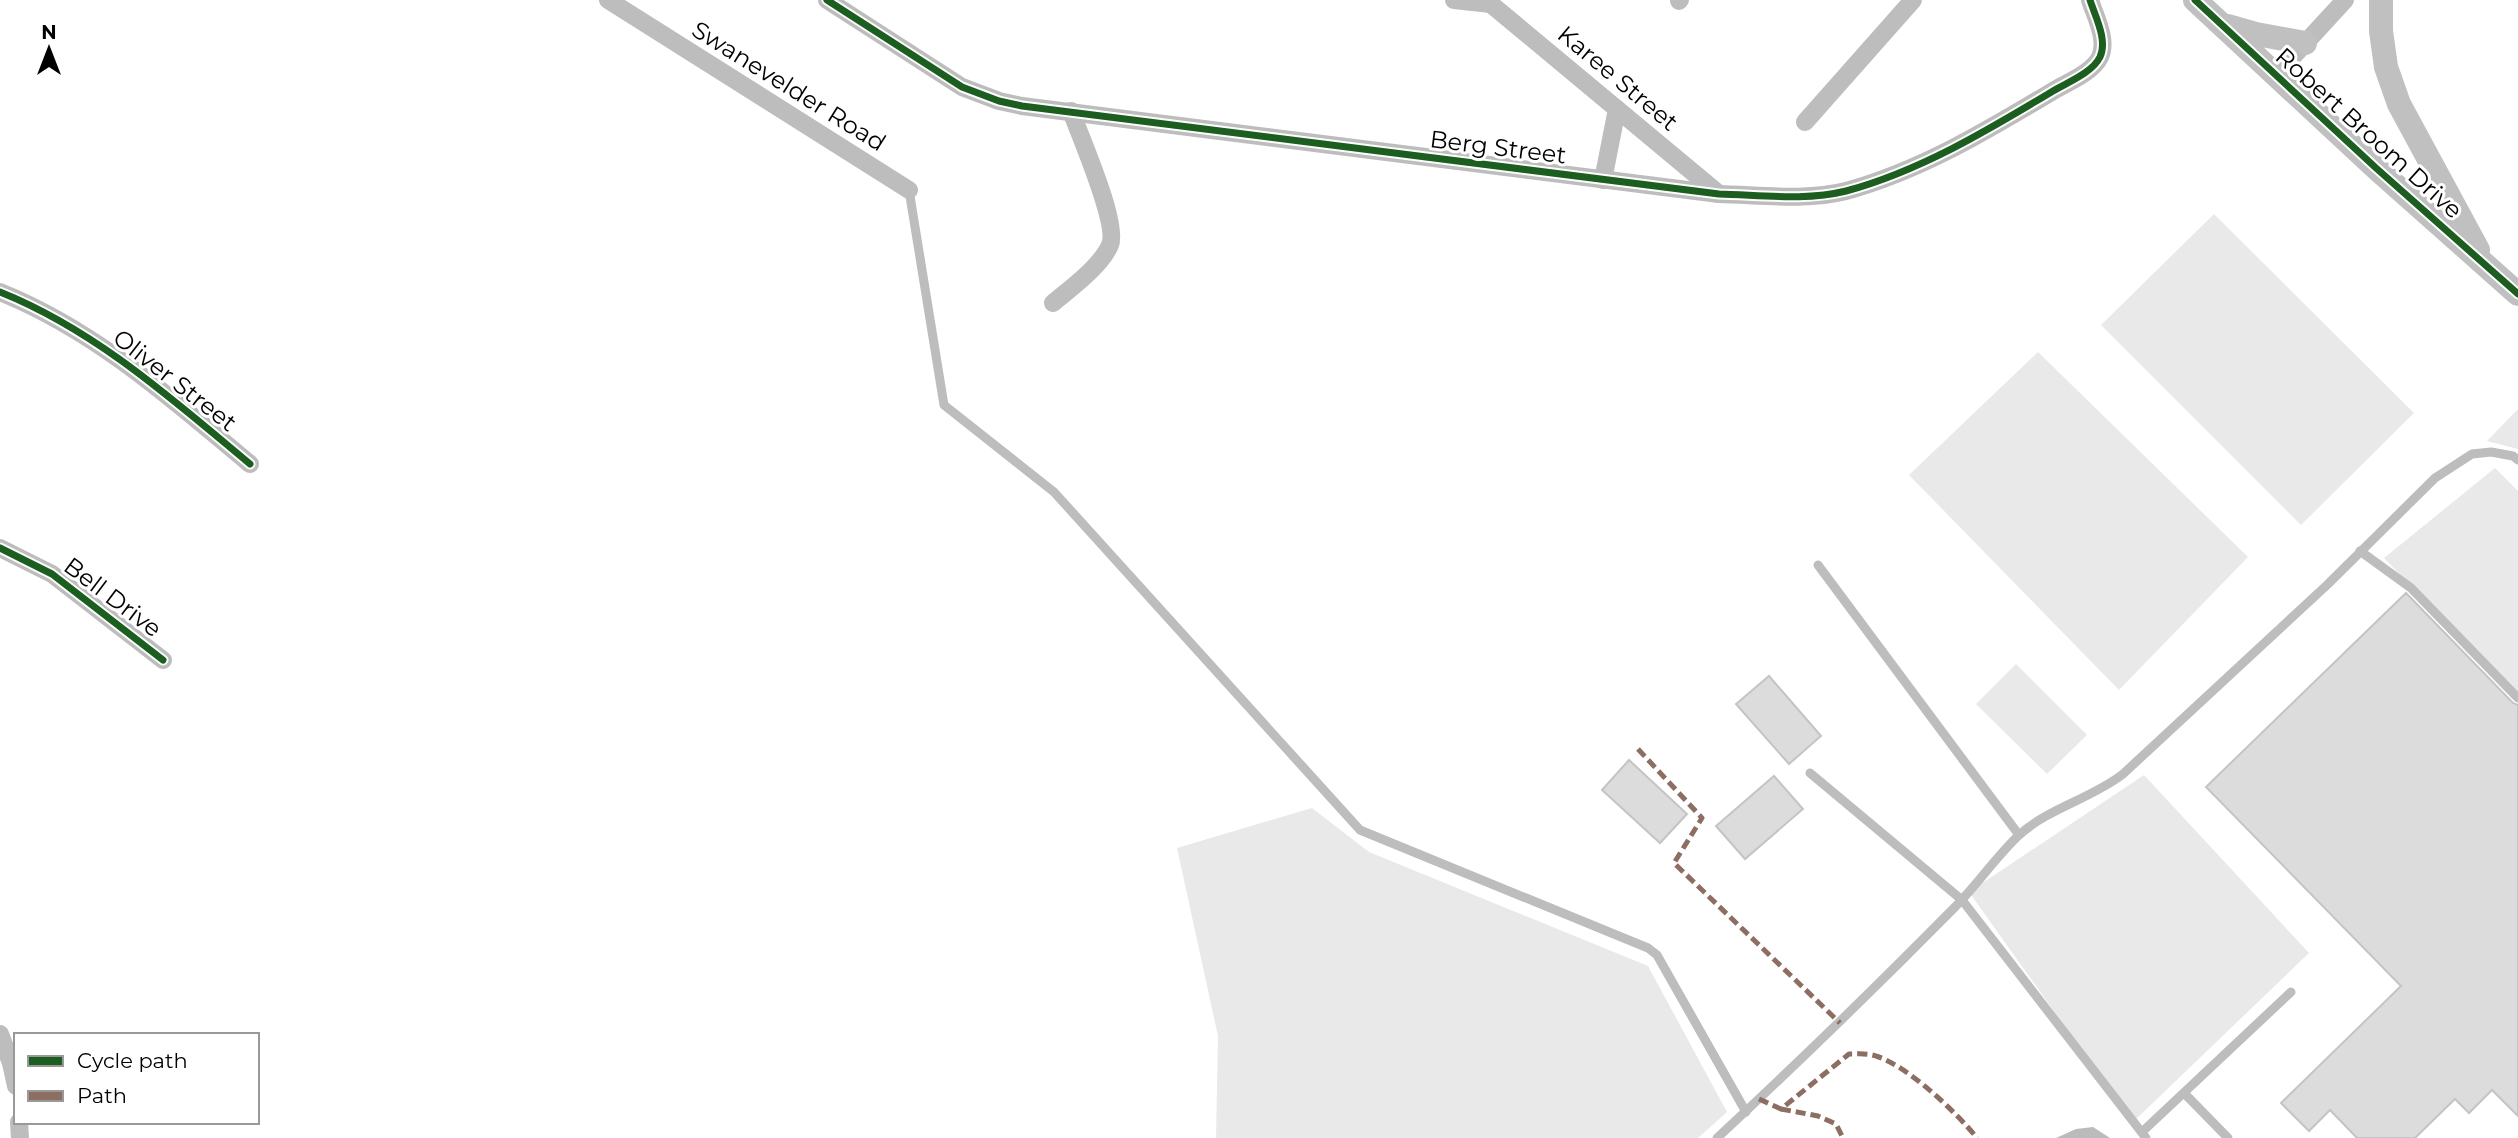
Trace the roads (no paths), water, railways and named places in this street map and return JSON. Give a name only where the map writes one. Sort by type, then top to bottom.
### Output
[{"type":"street","name":"Swanevelder Road","points":[[608,0],[909,190]]},
{"type":"street","name":"Berg Street","points":[[827,0],[962,88],[1022,106],[1719,194],[1815,196],[1846,191],[1905,170],[2001,122],[2086,71],[2099,57],[2102,46],[2090,0]]},
{"type":"street","points":[[1454,0],[1488,2]]},
{"type":"street","points":[[1805,122],[1913,0]]},
{"type":"street","name":"Robert Broom Drive","points":[[2195,0],[2518,293]]},
{"type":"street","points":[[2276,75],[2345,0]]},
{"type":"street","points":[[2381,0],[2381,31],[2386,67],[2399,104],[2485,264]]},
{"type":"street","name":"Karee Street","points":[[1488,2],[1719,194]]},
{"type":"street","points":[[2224,25],[2305,43]]},
{"type":"street","points":[[1603,180],[1617,109]]},
{"type":"street","points":[[1053,303],[1104,255],[1113,236],[1110,216],[1072,111]]},
{"type":"street","name":"Oliver Street","points":[[0,292],[57,317],[120,359],[250,464]]},
{"type":"street","name":"Bell Drive","points":[[0,548],[30,561],[52,575],[163,660]]},
{"type":"street","points":[[0,1034],[14,1077]]},
{"type":"lane","points":[[909,190],[944,405],[1054,492],[1360,830],[1648,948],[1657,955],[1746,1112]]},
{"type":"lane","points":[[1717,1138],[1840,1023],[1962,900],[2018,835],[2068,804],[2107,787],[2123,774],[2327,585],[2435,478],[2472,454],[2491,452],[2513,456],[2518,460]]},
{"type":"lane","points":[[2360,551],[2411,588],[2518,698]]},
{"type":"lane","points":[[1818,565],[2018,835]]},
{"type":"lane","points":[[1810,773],[1962,900],[2144,1135],[2183,1093],[2291,992]]},
{"type":"lane","points":[[2183,1093],[2228,1138]]}]
